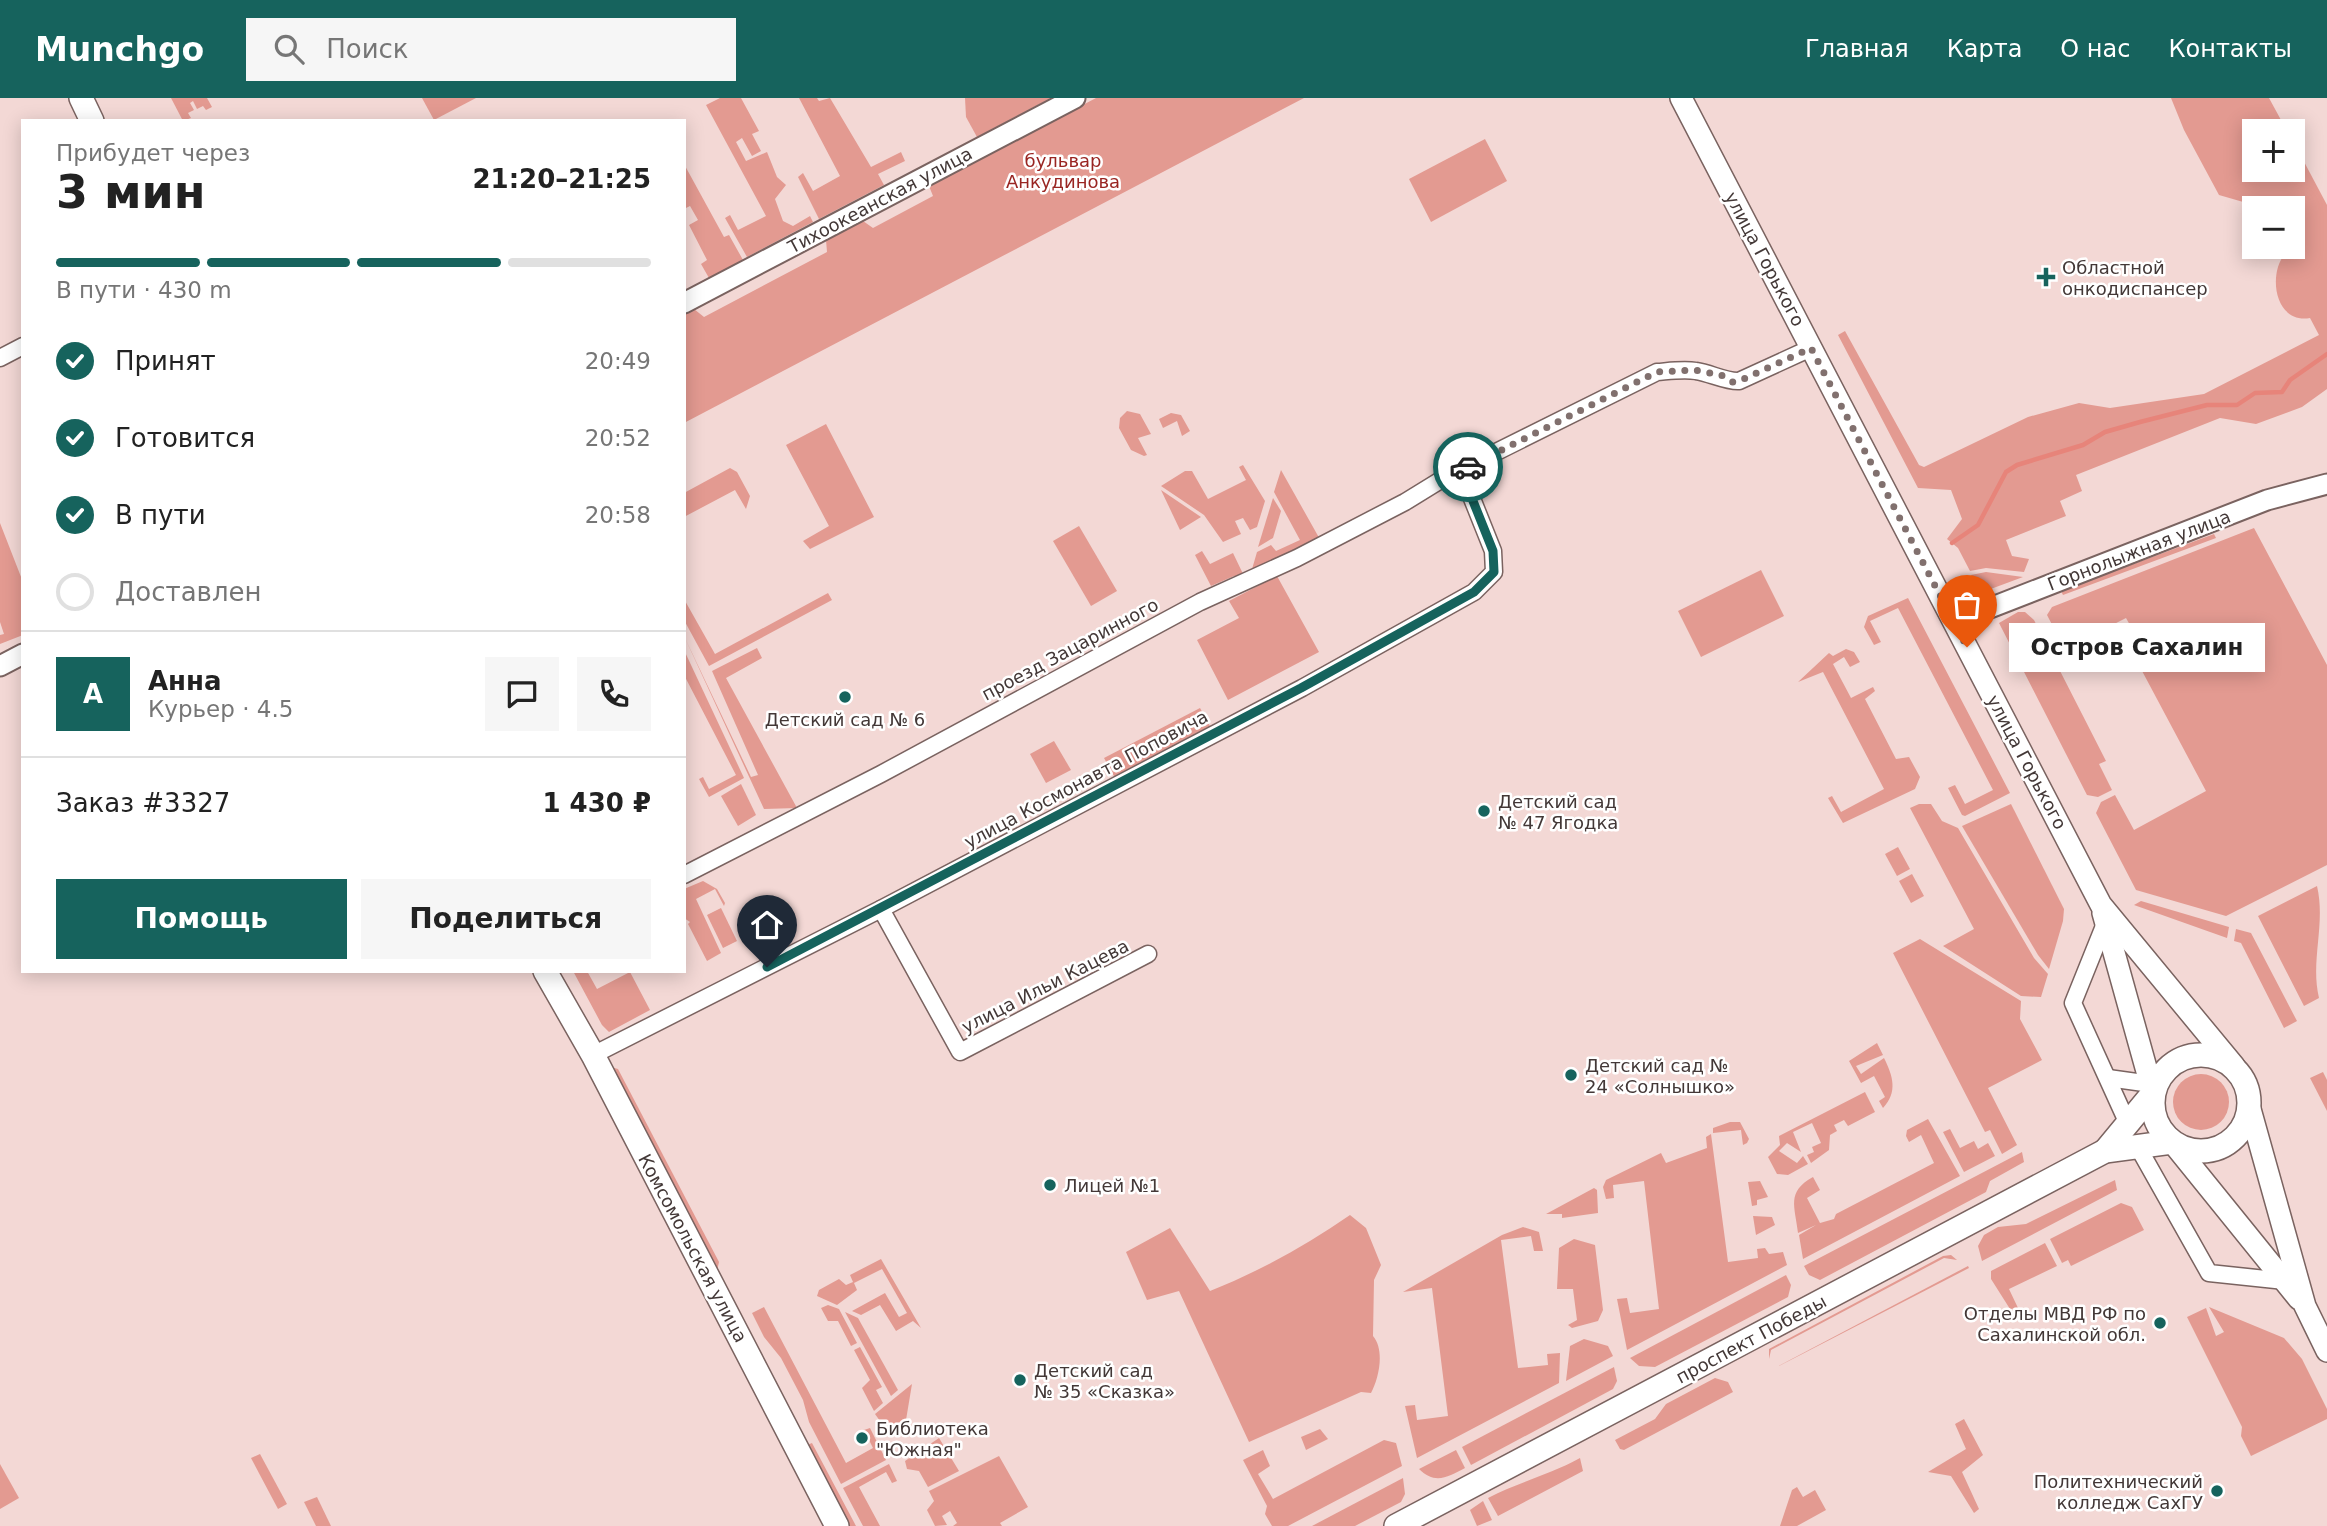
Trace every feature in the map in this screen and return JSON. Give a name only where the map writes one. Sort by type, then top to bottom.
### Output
[{"type":"main road","points":[[80,98],[91,119]]},
{"type":"main road","name":"улица Горького","points":[[1681,98],[2103,913],[2152,1088]]},
{"type":"main road","name":"улица Горького","points":[[2103,913],[2234,1066]]},
{"type":"main road","name":"Комсомольская улица","points":[[546,973],[593,1055],[837,1526]]},
{"type":"main road","points":[[2305,1306],[2155,1120],[2152,1088],[2171,1065],[2186,1057],[2203,1054],[2219,1058],[2234,1066],[2246,1086],[2305,1306],[2327,1351]]},
{"type":"main road","name":"проспект Победы","points":[[2105,1151],[2128,1124],[2152,1088]]},
{"type":"main road","points":[[2172,1142],[2199,1152],[2227,1144],[2246,1123],[2250,1109]]},
{"type":"main road","name":"проспект Победы","points":[[1396,1526],[2105,1151],[2172,1142]]},
{"type":"street","name":"Тихоокеанская улица","points":[[686,302],[1075,98]]},
{"type":"street","points":[[0,358],[21,347]]},
{"type":"street","name":"проезд Зацаринного","points":[[686,874],[872,778],[1200,602],[1297,558],[1468,467],[1657,372],[1694,370],[1721,375],[1732,382],[1739,381],[1811,348]]},
{"type":"street","name":"улица Космонавта Поповича","points":[[593,1055],[881,909],[1301,688],[1474,592],[1494,572],[1493,551],[1468,467]]},
{"type":"street","name":"Горнолыжная улица","points":[[1954,622],[2267,500],[2327,484]]},
{"type":"street","points":[[0,666],[21,655]]},
{"type":"street","name":"улица Ильи Кацева","points":[[881,909],[960,1052],[1148,954]]},
{"type":"street","points":[[2103,913],[2073,1003],[2128,1124]]},
{"type":"street","points":[[2108,1078],[2152,1088]]},
{"type":"street","points":[[2138,1147],[2209,1273],[2285,1281]]},
{"type":"green space","points":[[171,98],[207,98],[212,107],[206,110],[203,106],[197,109],[193,101],[190,103],[194,110],[188,113],[191,118],[182,119]]},
{"type":"green space","points":[[422,98],[476,98],[436,119]]},
{"type":"green space","points":[[720,98],[741,98],[759,131],[752,134],[761,151],[752,156],[742,138],[736,142],[746,161],[767,152],[777,177],[786,185],[775,199],[783,221],[793,226],[810,216],[813,222],[747,257],[725,218],[730,215],[738,230],[766,216],[706,105]]},
{"type":"green space","points":[[799,98],[817,98],[819,101],[830,98],[871,167],[901,152],[905,161],[878,174],[884,185],[819,219],[798,177],[803,173],[813,191],[840,176]]},
{"type":"green space","points":[[965,98],[1051,98],[977,137],[966,117]]},
{"type":"green space","name":"бульвар Анкудинова","points":[[1096,98],[1304,98],[686,422],[686,313],[694,309],[704,317],[827,252],[826,240],[863,221],[873,228],[933,196],[929,186]]},
{"type":"green space","points":[[2171,98],[2269,98],[2280,119],[2242,119],[2242,182],[2305,182],[2305,164],[2327,205],[2327,389],[2302,407],[2256,424],[2220,418],[2076,475],[2082,491],[2060,501],[2066,516],[2006,540],[2012,556],[2029,559],[2024,572],[1986,568],[1970,571],[1958,548],[1947,539],[1962,519],[1951,490],[1918,488],[1838,335],[1845,331],[1919,465],[1924,467],[2028,417],[2079,403],[2110,408],[2204,394],[2319,335],[2310,318],[2292,315],[2285,310],[2277,295],[2276,276],[2281,259],[2305,259],[2305,196],[2242,196],[2242,202],[2219,195],[2184,130]]},
{"type":"green space","points":[[1485,139],[1507,181],[1431,222],[1409,179]]},
{"type":"green space","points":[[686,168],[724,237],[729,235],[743,260],[709,278],[701,264],[707,260],[689,225],[698,220],[690,206],[686,208]]},
{"type":"green space","points":[[1127,411],[1140,414],[1151,434],[1138,438],[1147,455],[1131,450],[1119,428],[1120,418]]},
{"type":"green space","points":[[1171,413],[1181,415],[1190,431],[1182,436],[1177,421],[1163,428],[1159,419]]},
{"type":"green space","points":[[826,424],[874,517],[810,549],[803,541],[829,526],[786,445]]},
{"type":"green space","points":[[1243,465],[1265,501],[1257,527],[1250,530],[1243,518],[1235,521],[1241,534],[1223,542],[1204,515],[1161,486],[1185,471],[1192,471],[1208,499],[1246,480],[1239,467]]},
{"type":"green space","points":[[730,468],[737,472],[750,496],[746,509],[735,490],[686,516],[686,492]]},
{"type":"green space","points":[[1281,470],[1322,543],[1250,576],[1257,552],[1271,545],[1276,551],[1300,540],[1274,492]]},
{"type":"green space","points":[[1161,490],[1201,517],[1180,530]]},
{"type":"green space","points":[[1273,498],[1281,511],[1273,538],[1258,547]]},
{"type":"green space","points":[[0,523],[21,577],[21,636],[0,644],[0,635],[4,634],[0,622]]},
{"type":"green space","points":[[1079,526],[1117,591],[1091,606],[1053,541]]},
{"type":"green space","points":[[2254,528],[2327,665],[2327,865],[2226,916],[2136,890],[2096,813],[2101,802],[2115,795],[2134,830],[2206,791],[2125,639],[2135,634],[2126,618],[2075,644],[2060,640],[2047,615],[2052,607]]},
{"type":"green space","points":[[2214,534],[2216,538],[2063,595],[2061,591]]},
{"type":"green space","points":[[1202,551],[1210,564],[1233,553],[1244,576],[1239,581],[1234,576],[1211,586],[1195,555]]},
{"type":"green space","points":[[1761,570],[1784,616],[1701,657],[1678,611]]},
{"type":"green space","points":[[1986,572],[2023,577],[1980,593],[1971,575]]},
{"type":"green space","points":[[1277,576],[1319,652],[1228,700],[1197,640],[1239,618],[1229,601]]},
{"type":"green space","points":[[828,593],[832,600],[709,666],[686,624],[686,603],[715,654]]},
{"type":"green space","points":[[1908,598],[2010,793],[1965,816],[1948,788],[1955,785],[1965,804],[1993,790],[1898,608],[1870,621],[1881,642],[1874,645],[1864,627],[1868,616]]},
{"type":"green space","points":[[2018,612],[2025,612],[2034,620],[2106,761],[2099,764],[2112,790],[2098,797],[2087,795],[1999,623]]},
{"type":"green space","points":[[686,640],[751,777],[758,775],[712,671],[757,648],[762,658],[726,678],[797,808],[764,809]]},
{"type":"green space","points":[[1846,649],[1854,652],[1860,662],[1850,667],[1844,657],[1833,664],[1851,698],[1873,687],[1875,691],[1865,699],[1896,759],[1909,757],[1920,777],[1915,789],[1843,823],[1828,798],[1832,796],[1841,812],[1884,789],[1823,672],[1798,682],[1829,653],[1833,656]]},
{"type":"green space","points":[[686,654],[744,778],[709,797],[699,779],[703,777],[709,789],[736,775],[686,679]]},
{"type":"green space","points":[[1200,708],[1211,728],[1115,778],[1104,758]]},
{"type":"green space","points":[[1054,741],[1071,770],[1046,783],[1030,754]]},
{"type":"green space","points":[[741,784],[756,815],[738,826],[721,796]]},
{"type":"green space","points":[[1919,804],[1931,804],[1942,821],[1958,828],[2034,958],[2048,974],[2041,997],[2021,996],[1943,946],[1974,929],[1910,808]]},
{"type":"green space","points":[[2011,804],[2064,909],[2049,969],[2038,955],[1962,826]]},
{"type":"green space","points":[[1898,847],[1910,869],[1897,876],[1885,854]]},
{"type":"green space","points":[[1912,874],[1924,896],[1911,903],[1899,881]]},
{"type":"green space","points":[[703,881],[717,889],[725,903],[724,906],[715,889],[696,899],[721,953],[707,961],[688,924],[690,922],[686,919],[686,888]]},
{"type":"green space","points":[[2317,886],[2320,914],[2316,970],[2319,998],[2304,1006],[2258,916]]},
{"type":"green space","points":[[2141,901],[2229,927],[2227,938],[2134,905]]},
{"type":"green space","points":[[721,908],[737,941],[723,948],[707,915]]},
{"type":"green space","points":[[2236,929],[2251,933],[2297,1021],[2284,1028],[2241,943],[2234,941]]},
{"type":"green space","points":[[1920,939],[2021,1001],[2020,1019],[2042,1060],[1988,1088],[2017,1145],[2002,1154],[1990,1130],[1985,1132],[1893,953]]},
{"type":"green space","points":[[574,973],[588,973],[597,989],[631,973],[650,1010],[609,1032],[602,1025]]},
{"type":"green space","points":[[1877,1043],[1883,1055],[1856,1066],[1861,1074],[1884,1058],[1893,1084],[1891,1096],[1883,1108],[1879,1101],[1885,1097],[1874,1076],[1861,1083],[1849,1061]]},
{"type":"green space","points":[[611,1067],[618,1069],[719,1262],[717,1271]]},
{"type":"green space","points":[[2323,1072],[2327,1080],[2327,1111],[2310,1078]]},
{"type":"green space","points":[[2201,1074],[2212,1076],[2221,1082],[2227,1091],[2227,1113],[2221,1122],[2212,1128],[2201,1130],[2190,1128],[2181,1122],[2175,1113],[2173,1102],[2175,1091],[2181,1082],[2190,1076]]},
{"type":"green space","points":[[1865,1092],[1875,1112],[1848,1126],[1844,1120],[1834,1125],[1837,1131],[1830,1135],[1829,1150],[1811,1163],[1807,1155],[1814,1152],[1812,1147],[1821,1143],[1812,1123],[1793,1132],[1801,1152],[1787,1143],[1779,1151],[1797,1163],[1803,1156],[1808,1164],[1788,1175],[1777,1174],[1768,1157],[1780,1145],[1779,1136]]},
{"type":"green space","points":[[1928,1119],[1960,1176],[1803,1259],[1799,1235],[1816,1225],[1798,1233],[1794,1200],[1799,1188],[1813,1177],[1820,1190],[1807,1198],[1820,1223],[1834,1219],[1836,1214],[1934,1163],[1921,1135],[1909,1142],[1906,1136],[1907,1130]]},
{"type":"green space","points":[[1730,1122],[1740,1122],[1749,1139],[1747,1143],[1743,1145],[1741,1130],[1713,1133],[1713,1128]]},
{"type":"green space","points":[[1950,1129],[1960,1148],[1974,1141],[1978,1149],[1988,1143],[1995,1156],[1964,1172],[1943,1132]]},
{"type":"green space","points":[[1711,1134],[1728,1262],[1758,1258],[1757,1249],[1765,1248],[1769,1254],[1783,1252],[1787,1265],[1627,1350],[1617,1299],[1627,1298],[1630,1313],[1659,1309],[1644,1181],[1613,1185],[1614,1198],[1606,1199],[1603,1187],[1606,1180],[1661,1153],[1666,1163],[1707,1148],[1706,1137]]},
{"type":"green space","points":[[2022,1152],[2024,1162],[1990,1181],[1986,1192],[1820,1280],[1809,1275],[1804,1266]]},
{"type":"green space","points":[[2115,1180],[2117,1190],[1982,1261],[1978,1246],[1984,1235],[1998,1227],[2026,1224]]},
{"type":"green space","points":[[1760,1181],[1768,1197],[1757,1200],[1757,1205],[1752,1206],[1748,1182]]},
{"type":"green space","points":[[1594,1188],[1597,1190],[1598,1213],[1562,1218],[1562,1214],[1546,1214]]},
{"type":"green space","points":[[2121,1203],[2132,1207],[2144,1230],[2071,1266],[2068,1260],[2062,1263],[2050,1239]]},
{"type":"green space","points":[[1350,1215],[1366,1228],[1381,1265],[1374,1280],[1373,1336],[1380,1356],[1374,1387],[1371,1393],[1361,1392],[1249,1442],[1179,1291],[1147,1300],[1126,1252],[1170,1228],[1210,1291],[1282,1257]]},
{"type":"green space","points":[[1753,1216],[1772,1217],[1775,1225],[1756,1235]]},
{"type":"green space","points":[[1523,1227],[1539,1232],[1543,1251],[1534,1251],[1531,1236],[1501,1240],[1518,1368],[1548,1365],[1547,1354],[1560,1353],[1559,1383],[1417,1458],[1405,1406],[1415,1405],[1417,1420],[1448,1416],[1432,1288],[1403,1292],[1502,1235]]},
{"type":"green space","points":[[1574,1239],[1595,1245],[1603,1310],[1598,1321],[1572,1328],[1568,1325],[1577,1320],[1573,1289],[1557,1289],[1559,1248]]},
{"type":"green space","points":[[2045,1243],[2057,1266],[2009,1289],[2018,1308],[2010,1309],[1991,1279],[1991,1271]]},
{"type":"green space","points":[[1951,1255],[1957,1260],[1944,1258],[1771,1350],[1769,1359],[1769,1349],[1943,1256]]},
{"type":"green space","points":[[881,1259],[921,1328],[913,1321],[896,1331],[880,1305],[861,1315],[852,1311],[885,1293],[899,1317],[907,1313],[882,1269],[854,1283],[857,1290],[837,1305],[817,1296],[819,1290],[839,1279],[846,1285],[853,1282],[850,1275]]},
{"type":"green space","points":[[1968,1266],[1969,1268],[1771,1370]]},
{"type":"green space","points":[[1786,1275],[1791,1285],[1788,1297],[1655,1367],[1639,1366],[1630,1358]]},
{"type":"green space","points":[[828,1305],[839,1309],[857,1343],[851,1346],[838,1321],[828,1321],[821,1308]]},
{"type":"green space","points":[[764,1307],[846,1463],[873,1448],[864,1430],[870,1428],[886,1460],[841,1484],[809,1422],[803,1400],[781,1358],[764,1337],[752,1313]]},
{"type":"green space","points":[[2209,1307],[2284,1338],[2302,1359],[2327,1409],[2327,1419],[2251,1456],[2241,1436],[2242,1427],[2187,1317],[2206,1308],[2216,1336],[2224,1332]]},
{"type":"green space","points":[[845,1312],[858,1318],[898,1390],[891,1396]]},
{"type":"green space","points":[[1584,1339],[1608,1346],[1613,1356],[1566,1381],[1570,1346]]},
{"type":"green space","points":[[860,1347],[882,1387],[876,1390],[883,1403],[874,1411],[862,1388],[870,1380],[854,1350]]},
{"type":"green space","points":[[1614,1367],[1617,1381],[1613,1389],[1471,1465],[1462,1447]]},
{"type":"green space","points":[[1715,1378],[1728,1382],[1733,1392],[1624,1450],[1620,1449],[1615,1440],[1655,1419],[1666,1404]]},
{"type":"green space","points":[[912,1384],[906,1420],[890,1435],[875,1414]]},
{"type":"green space","points":[[1964,1419],[1983,1455],[1962,1472],[1979,1509],[1974,1513],[1951,1476],[1928,1472],[1966,1449],[1955,1424]]},
{"type":"green space","points":[[1320,1429],[1328,1439],[1306,1450],[1301,1437]]},
{"type":"green space","points":[[939,1438],[959,1471],[928,1487],[919,1471],[907,1469],[905,1461]]},
{"type":"green space","points":[[1384,1440],[1396,1443],[1402,1466],[1288,1526],[1272,1526],[1265,1514],[1267,1506],[1243,1460],[1263,1450],[1270,1466],[1258,1474],[1273,1499]]},
{"type":"green space","points":[[812,1443],[856,1526],[849,1526],[807,1445]]},
{"type":"green space","points":[[1456,1450],[1465,1468],[1442,1478],[1431,1477],[1419,1469]]},
{"type":"green space","points":[[260,1454],[287,1504],[278,1509],[251,1458]]},
{"type":"green space","points":[[999,1456],[1028,1507],[1000,1523],[1002,1526],[953,1526],[957,1523],[950,1511],[942,1516],[947,1525],[935,1526],[927,1510],[934,1501],[929,1491]]},
{"type":"green space","points":[[1580,1458],[1583,1471],[1498,1516],[1488,1498]]},
{"type":"green space","points":[[0,1464],[19,1498],[0,1509]]},
{"type":"green space","points":[[889,1464],[897,1481],[892,1483],[886,1472],[859,1487],[880,1526],[863,1526],[843,1488]]},
{"type":"green space","points":[[1403,1478],[1405,1494],[1401,1502],[1355,1526],[1312,1526]]},
{"type":"green space","points":[[1797,1487],[1803,1497],[1815,1490],[1826,1510],[1797,1526],[1780,1526],[1792,1490]]},
{"type":"green space","points":[[317,1497],[331,1526],[316,1526],[304,1502]]},
{"type":"green space","points":[[1483,1501],[1492,1520],[1477,1526],[1470,1510]]},
{"type":"waterway","points":[[1952,543],[1978,525],[2006,472],[2017,465],[2083,445],[2105,432],[2140,422],[2207,405],[2237,405],[2255,393],[2282,392],[2290,380],[2327,354]]},
{"type":"way so far","points":[[1468,467],[1657,372],[1694,370],[1721,375],[1732,382],[1739,381],[1811,348],[1967,647]]},
{"type":"place","name":"Областной онкодиспансер","points":[[2046,277]]},
{"type":"place","name":"Остров Сахалин","points":[[1967,647]]},
{"type":"place","name":"Детский сад № 6","points":[[845,697]]},
{"type":"place","name":"Детский сад № 47 Ягодка","points":[[1484,811]]},
{"type":"place","name":"Детский сад № 24 «Солнышко»","points":[[1571,1075]]},
{"type":"place","name":"Лицей №1","points":[[1050,1185]]},
{"type":"place","name":"Отделы МВД РФ по Сахалинской обл.","points":[[2160,1323]]},
{"type":"place","name":"Детский сад № 35 «Сказка»","points":[[1020,1380]]},
{"type":"place","name":"Библиотека \"Южная\"","points":[[862,1438]]},
{"type":"place","name":"Политехнический колледж СахГУ","points":[[2217,1491]]},
{"type":"route","points":[[767,967],[1301,688],[1474,592],[1494,572],[1493,551],[1461,471],[1468,467]]}]
